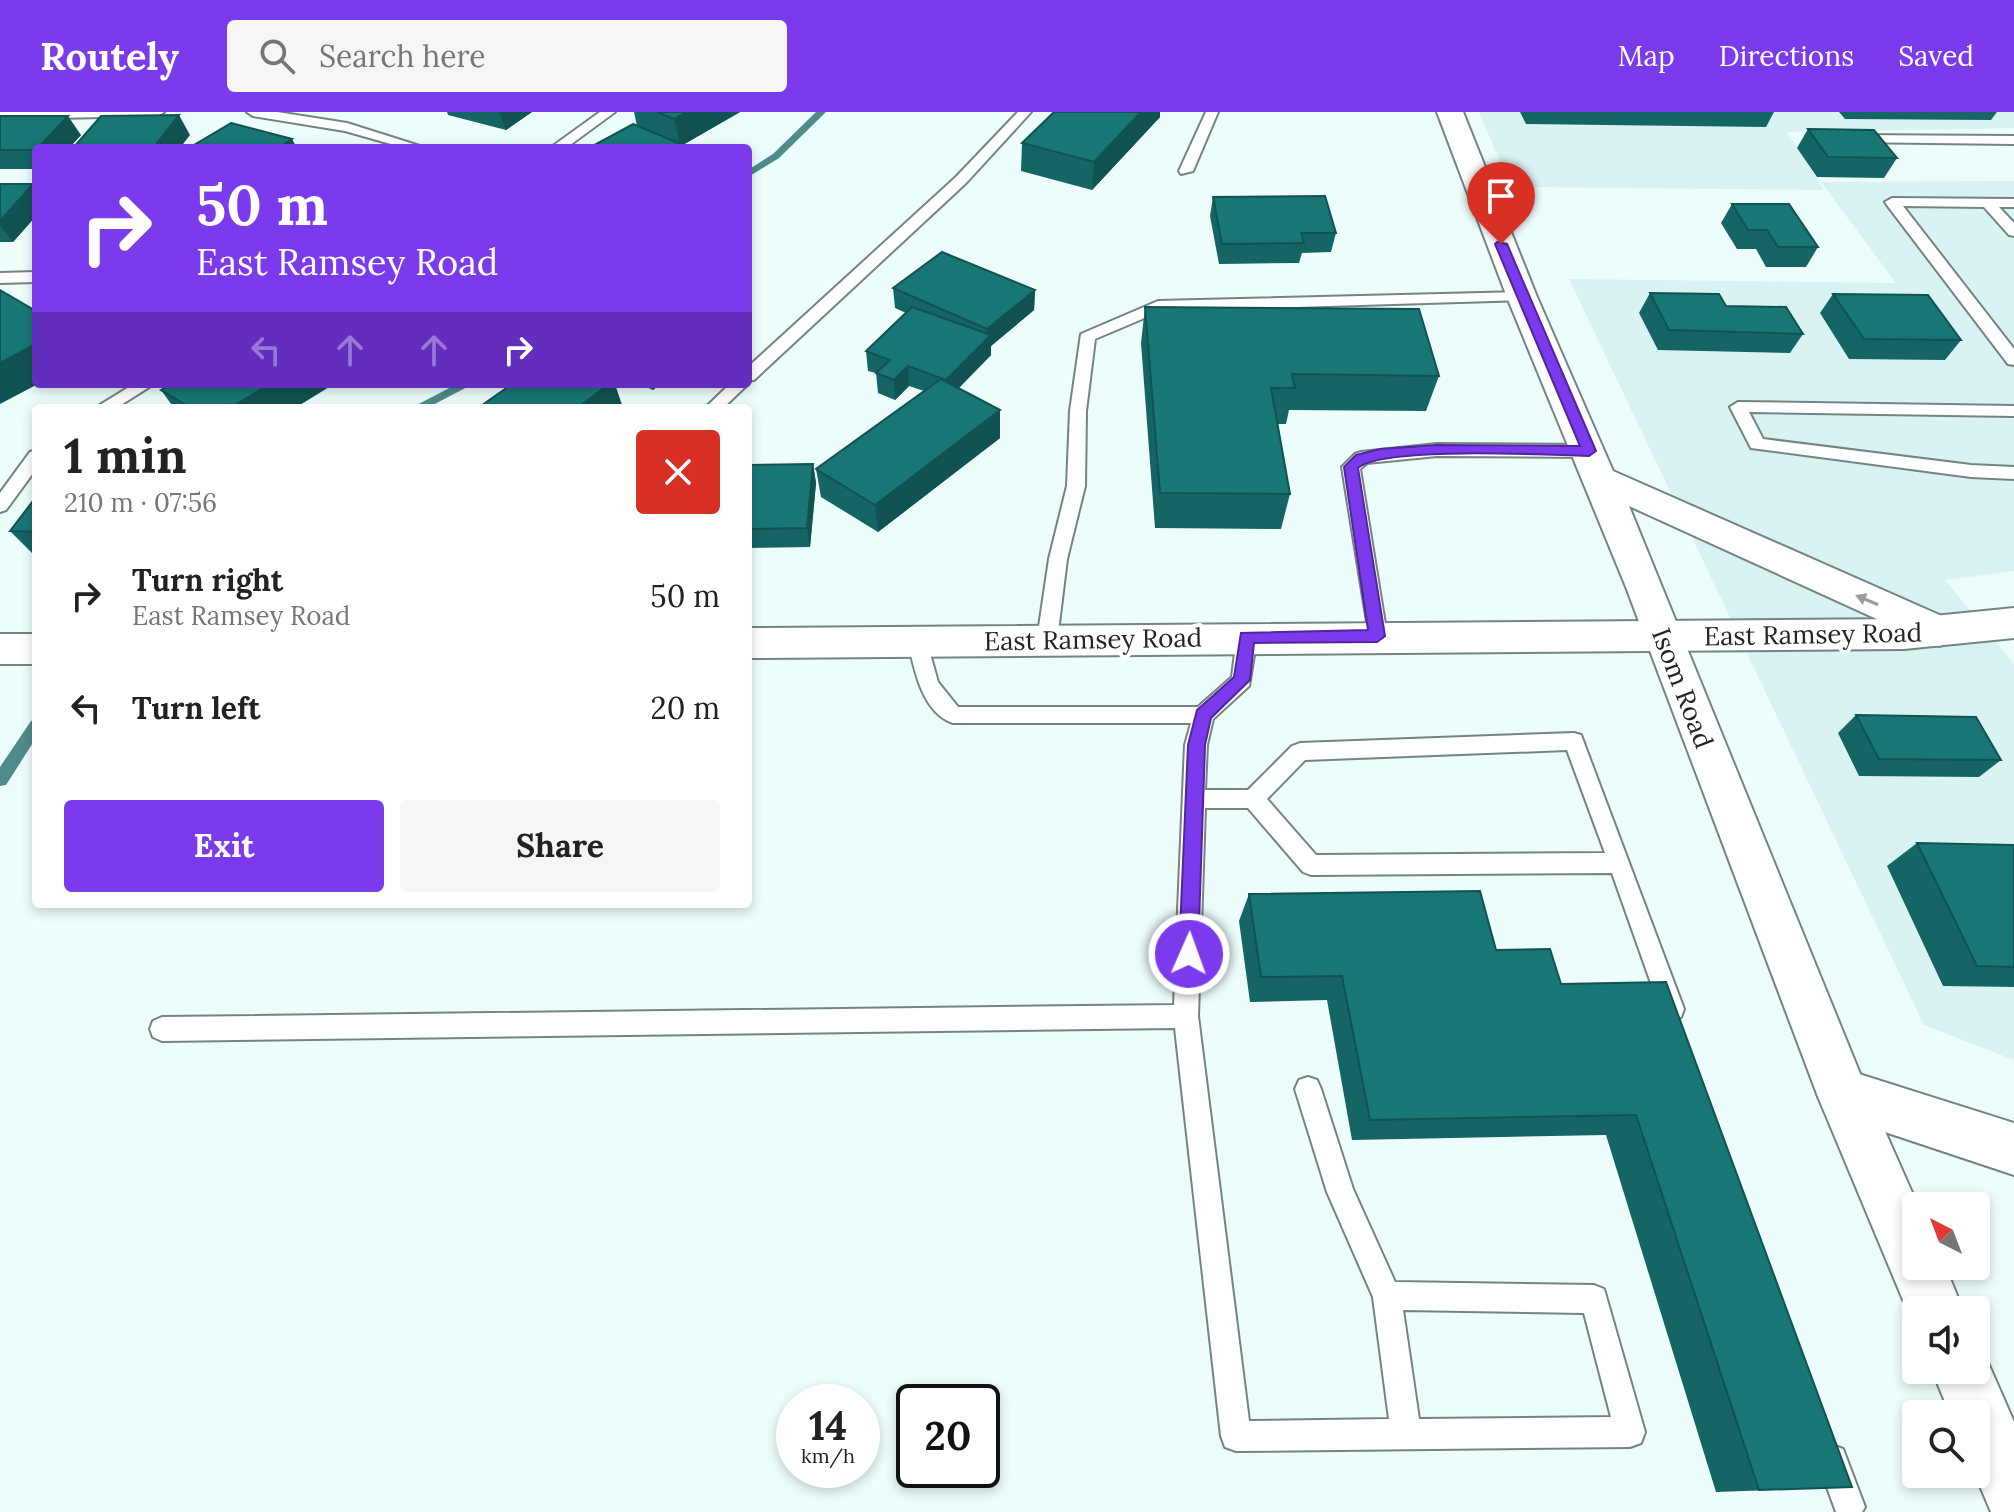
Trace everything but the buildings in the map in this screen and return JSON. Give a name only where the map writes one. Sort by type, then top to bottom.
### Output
[{"type":"street","name":"Isom Road","points":[[1450,112],[1522,297],[1595,466],[1843,1094],[1902,1233]]},
{"type":"street","points":[[1595,466],[1939,631]]},
{"type":"street","name":"East Ramsey Road","points":[[752,643],[1377,636],[1662,638],[1904,634],[2014,623]]},
{"type":"street","points":[[0,649],[32,649]]},
{"type":"street","points":[[1843,1094],[2014,1149]]},
{"type":"street","points":[[1967,1384],[2014,1493]]},
{"type":"lane","points":[[0,115],[158,112]]},
{"type":"lane","points":[[253,112],[347,127],[405,144]]},
{"type":"lane","points":[[563,144],[609,112]]},
{"type":"lane","points":[[752,372],[961,180],[1025,112]]},
{"type":"lane","points":[[1186,171],[1212,112]]},
{"type":"lane","points":[[1434,112],[1450,112]]},
{"type":"lane","points":[[1831,139],[2014,140]]},
{"type":"lane","points":[[2014,203],[1892,202],[2014,360]]},
{"type":"lane","points":[[1988,203],[2014,232]]},
{"type":"lane","points":[[0,278],[32,277]]},
{"type":"lane","points":[[1047,640],[1058,559],[1076,486],[1078,411],[1087,337],[1158,306],[1522,297]]},
{"type":"lane","points":[[110,404],[139,388]]},
{"type":"lane","points":[[718,404],[736,388]]},
{"type":"lane","points":[[2014,411],[1738,407],[1757,444],[1971,471],[2014,473]]},
{"type":"lane","points":[[1377,636],[1351,467],[1361,458],[1437,450],[1595,466]]},
{"type":"lane","points":[[0,506],[32,462]]},
{"type":"lane","points":[[1247,637],[1242,680],[1203,715],[1196,745],[1186,1016],[1236,1436],[1630,1432],[1594,1299],[1387,1296]]},
{"type":"lane","points":[[918,641],[928,685],[953,715],[1203,715]]},
{"type":"lane","points":[[1194,799],[1253,799],[1300,752],[1574,741],[1679,1028]]},
{"type":"lane","points":[[1253,799],[1311,865],[1620,863]]},
{"type":"lane","points":[[162,1029],[1186,1016]]},
{"type":"lane","points":[[1308,1089],[1340,1192],[1387,1296],[1406,1434]]},
{"type":"lane","points":[[1822,1432],[1849,1507]]},
{"type":"shaded area","points":[[1479,112],[2014,112],[2014,128],[1787,132],[1824,190],[1511,187]]},
{"type":"shaded area","points":[[2014,181],[2014,571],[1945,580],[2014,664],[2014,1060],[1924,1025],[1569,279],[1896,283],[1821,182]]},
{"type":"waterway","points":[[752,171],[776,156],[821,112]]},
{"type":"waterway","points":[[425,404],[459,388]]},
{"type":"waterway","points":[[0,780],[32,731]]},
{"type":"route","points":[[1189,954],[1196,745],[1203,715],[1242,680],[1247,637],[1377,636],[1351,467],[1361,458],[1380,454],[1437,450],[1589,451],[1501,244]]}]
